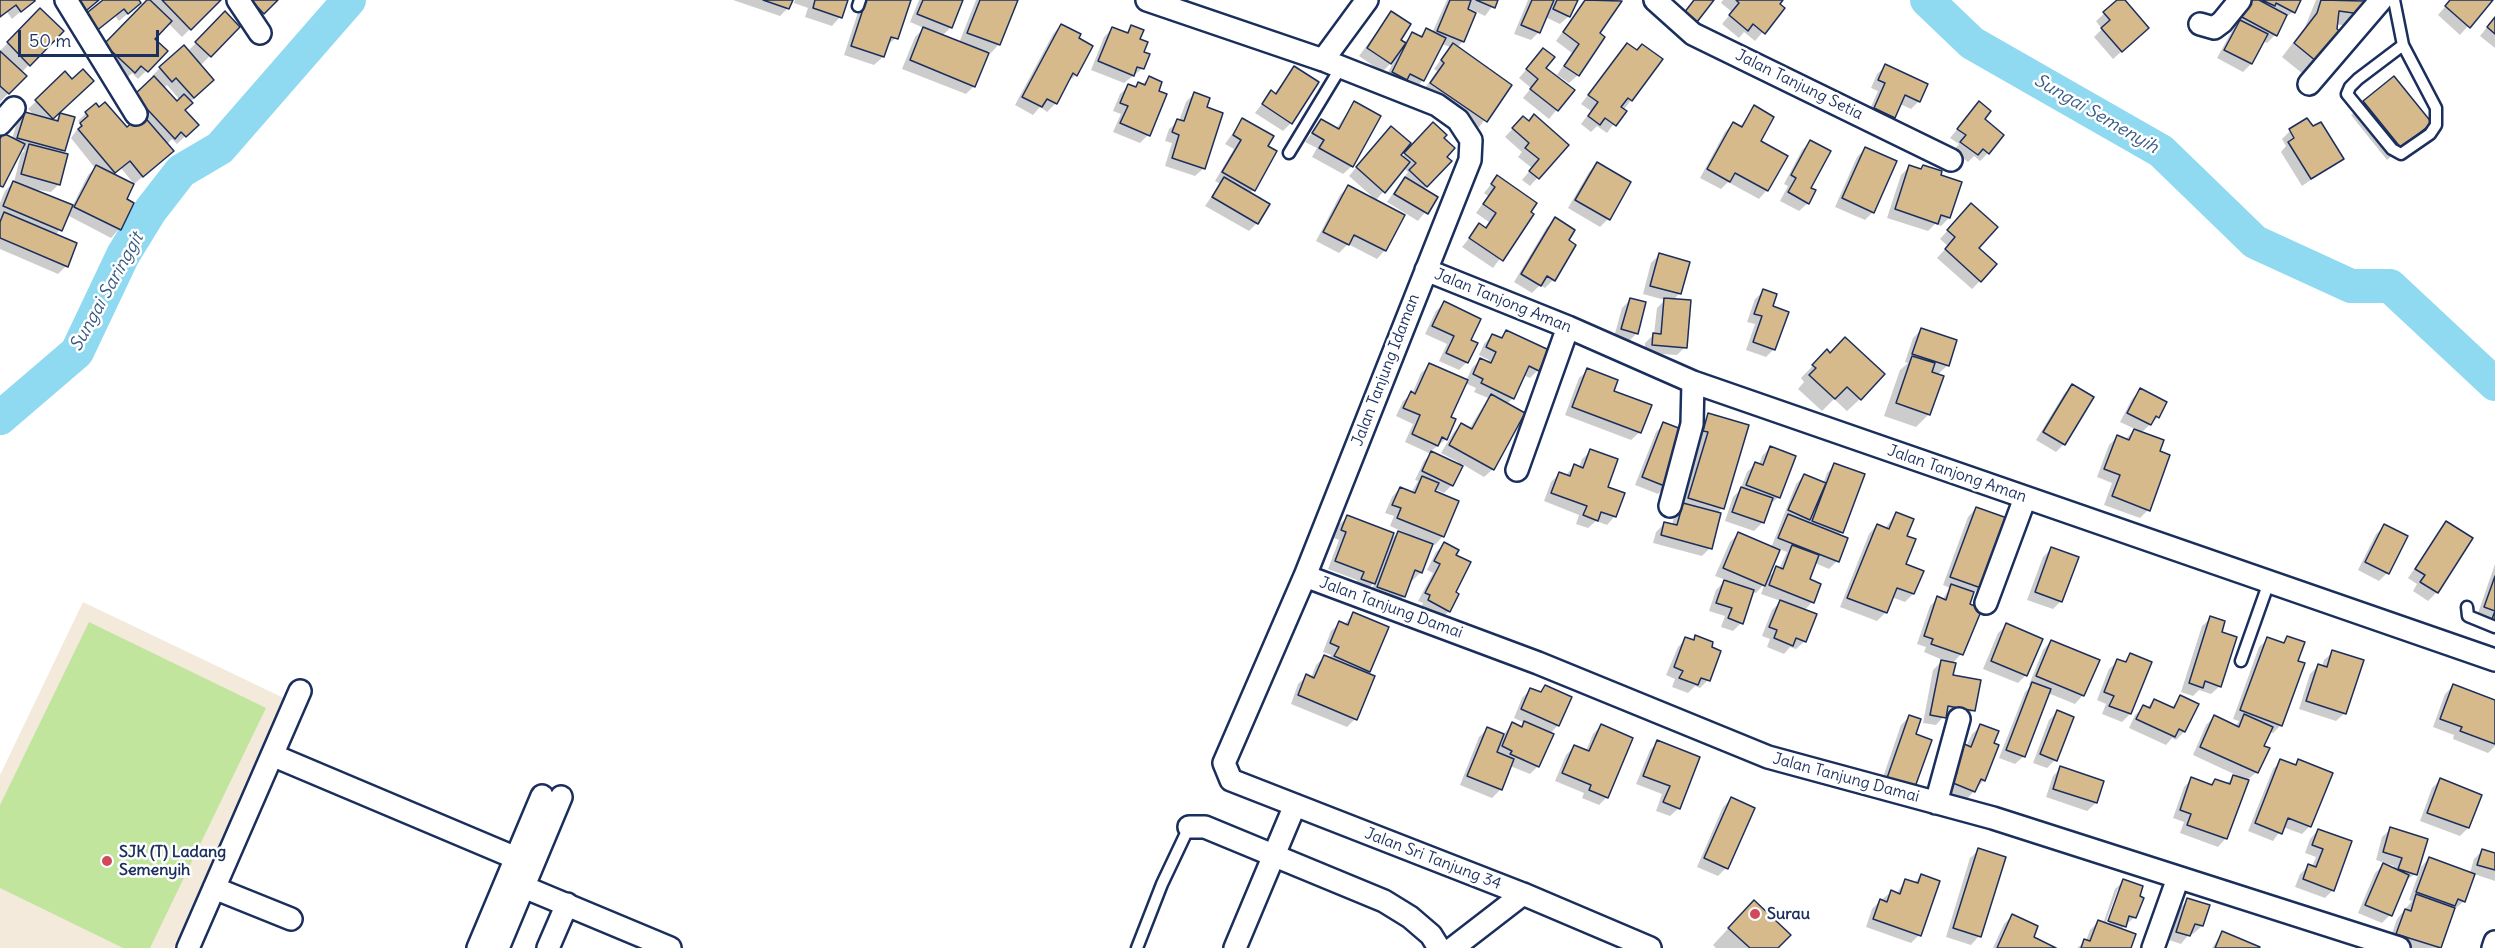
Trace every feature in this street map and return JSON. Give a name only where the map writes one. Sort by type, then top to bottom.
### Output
[{"type":"street","points":[[66,0],[136,114]]},
{"type":"street","points":[[238,0],[260,33]]},
{"type":"street","name":"Jalan Tanjung Idaman","points":[[1149,0],[1332,63],[1437,105],[1458,120],[1471,140],[1470,160],[1305,576],[1224,763]]},
{"type":"street","points":[[1332,63],[1367,0]]},
{"type":"street","name":"Jalan Tanjung Setia","points":[[1655,0],[1693,34],[1951,160]]},
{"type":"street","points":[[2200,24],[2214,28],[2240,0]]},
{"type":"street","points":[[2309,84],[2381,0]]},
{"type":"street","name":"Jalan Tanjong Aman","points":[[1426,270],[1568,327],[1693,382],[2495,660]]},
{"type":"street","points":[[1517,470],[1568,327]]},
{"type":"street","points":[[1670,506],[1692,424],[1693,382]]},
{"type":"street","points":[[1986,603],[2025,498]]},
{"type":"street","name":"Jalan Tanjung Damai","points":[[1305,576],[1538,663],[1768,757],[1993,818],[2399,948]]},
{"type":"street","points":[[188,948],[300,691]]},
{"type":"street","points":[[1936,803],[1959,719]]},
{"type":"street","points":[[272,755],[516,858]]},
{"type":"street","name":"Jalan Sri Tanjung 34","points":[[1224,763],[1231,780],[1523,894],[1650,948]]},
{"type":"street","points":[[478,948],[516,858],[552,796],[524,887],[498,948]]},
{"type":"street","points":[[1235,948],[1295,805]]},
{"type":"street","points":[[1189,827],[1205,828],[1384,901],[1417,923],[1431,935],[1439,948]]},
{"type":"street","points":[[2153,948],[2178,878]]},
{"type":"street","points":[[524,887],[670,948]]},
{"type":"street","points":[[214,888],[291,919]]},
{"type":"street","points":[[1453,948],[1523,894]]},
{"type":"street","points":[[548,948],[567,904]]},
{"type":"street","points":[[2493,948],[2495,942]]},
{"type":"lane","points":[[2394,0],[2403,45],[2436,108],[2436,125],[2430,134],[2401,154],[2392,149],[2347,94],[2358,79],[2403,45]]},
{"type":"lane","points":[[1289,153],[1332,63]]},
{"type":"lane","points":[[2241,661],[2269,582]]},
{"type":"lane","points":[[2467,607],[2468,616],[2495,627]]},
{"type":"lane","points":[[1137,948],[1162,884],[1189,827]]},
{"type":"shaded area","name":"SJK (T) Ladang Semenyih","points":[[83,602],[288,700],[174,948],[0,948],[0,775]]},
{"type":"green space","name":"SJK (T) Ladang Semenyih","points":[[89,622],[266,708],[150,948],[123,948],[0,888],[0,805]]},
{"type":"building","points":[[0,0],[35,1],[21,12],[16,5],[0,17]]},
{"type":"building","points":[[68,0],[99,0],[81,15]]},
{"type":"building","points":[[103,0],[139,0],[141,3],[128,14],[124,9],[95,32],[83,16]]},
{"type":"building","points":[[147,0],[150,0],[172,21],[155,39],[168,51],[148,72],[141,66],[135,73],[104,44]]},
{"type":"building","points":[[162,0],[221,0],[191,30]]},
{"type":"building","points":[[251,0],[278,0],[264,14]]},
{"type":"building","points":[[763,0],[793,0],[789,9]]},
{"type":"building","points":[[815,0],[848,0],[842,18],[813,8]]},
{"type":"building","points":[[866,0],[911,0],[898,39],[891,37],[884,57],[851,46]]},
{"type":"building","points":[[923,0],[963,0],[952,28],[917,14]]},
{"type":"building","points":[[980,0],[1018,0],[1000,45],[967,33]]},
{"type":"building","points":[[1450,0],[1471,0],[1468,9],[1476,13],[1464,42],[1437,31]]},
{"type":"building","points":[[1476,0],[1498,0],[1495,8]]},
{"type":"building","points":[[1532,0],[1554,0],[1540,33],[1521,25]]},
{"type":"building","points":[[1557,0],[1578,0],[1570,17],[1553,9]]},
{"type":"building","points":[[1585,0],[1622,1],[1600,33],[1605,37],[1579,76],[1564,66],[1579,44],[1563,32]]},
{"type":"building","points":[[1694,0],[1714,0],[1697,22],[1684,13]]},
{"type":"building","points":[[1736,0],[1783,0],[1780,4],[1785,8],[1765,34],[1753,24],[1748,31],[1729,15],[1739,3]]},
{"type":"building","points":[[2117,0],[2125,0],[2149,28],[2122,52],[2101,28],[2110,20],[2103,12]]},
{"type":"building","points":[[2249,0],[2259,0],[2287,15],[2277,36],[2240,16]]},
{"type":"building","points":[[2262,0],[2301,0],[2295,13],[2276,3],[2275,6]]},
{"type":"building","points":[[2321,0],[2364,1],[2360,14],[2339,11],[2337,29],[2346,36],[2322,66],[2294,43],[2317,13]]},
{"type":"building","points":[[2450,0],[2493,0],[2470,28],[2445,6]]},
{"type":"building","points":[[40,8],[64,31],[30,66],[7,42]]},
{"type":"building","points":[[225,11],[240,27],[211,57],[195,42]]},
{"type":"building","points":[[1391,11],[1411,24],[1401,40],[1406,43],[1391,64],[1367,48]]},
{"type":"building","points":[[2495,17],[2495,34],[2487,27]]},
{"type":"building","points":[[2240,20],[2268,34],[2252,64],[2224,50]]},
{"type":"building","points":[[1061,24],[1081,34],[1079,38],[1093,46],[1077,76],[1073,73],[1057,104],[1047,99],[1042,107],[1022,97]]},
{"type":"building","points":[[1131,25],[1144,30],[1140,39],[1148,42],[1144,52],[1150,54],[1144,69],[1137,67],[1134,76],[1098,61],[1112,27],[1128,33]]},
{"type":"building","points":[[923,27],[989,53],[975,87],[910,60]]},
{"type":"building","points":[[1426,28],[1446,38],[1424,81],[1410,74],[1407,80],[1392,72],[1412,32],[1422,37]]},
{"type":"building","points":[[1453,43],[1512,85],[1487,122],[1430,83],[1444,63],[1441,60]]},
{"type":"building","points":[[1627,43],[1637,50],[1642,44],[1663,59],[1632,101],[1628,98],[1621,107],[1627,111],[1616,126],[1605,118],[1600,125],[1588,116],[1598,102],[1588,95]]},
{"type":"building","points":[[184,45],[214,80],[194,98],[176,78],[172,82],[159,67]]},
{"type":"building","points":[[1543,48],[1555,57],[1546,68],[1575,90],[1558,111],[1530,89],[1538,79],[1526,69]]},
{"type":"building","points":[[0,51],[27,76],[9,94],[0,86]]},
{"type":"building","points":[[1885,64],[1928,84],[1920,102],[1905,95],[1895,118],[1874,108],[1885,83],[1878,80]]},
{"type":"building","points":[[1294,66],[1319,82],[1292,124],[1262,104],[1271,90],[1276,94]]},
{"type":"building","points":[[83,69],[94,81],[53,119],[35,100],[65,71],[72,79]]},
{"type":"building","points":[[154,76],[177,101],[184,94],[193,103],[185,110],[199,125],[186,137],[181,132],[175,139],[134,95]]},
{"type":"building","points":[[1149,76],[1162,82],[1159,91],[1167,94],[1150,136],[1120,123],[1128,106],[1120,103],[1128,84],[1136,87],[1138,82],[1145,85]]},
{"type":"building","points":[[2394,76],[2432,123],[2401,148],[2363,101]]},
{"type":"building","points":[[1194,92],[1210,98],[1207,107],[1223,113],[1205,169],[1172,158],[1179,135],[1172,132],[1177,119],[1184,121]]},
{"type":"building","points":[[1354,101],[1381,116],[1353,167],[1319,148],[1324,140],[1312,133],[1321,119],[1339,129]]},
{"type":"building","points":[[1979,101],[1991,111],[1985,119],[2004,135],[1989,154],[1983,149],[1978,155],[1960,142],[1966,135],[1957,129]]},
{"type":"building","points":[[105,102],[127,127],[142,114],[174,151],[143,177],[130,161],[115,173],[78,129],[82,126],[80,123],[88,116],[85,112],[96,103],[99,107]]},
{"type":"building","points":[[1754,105],[1774,117],[1761,141],[1788,156],[1768,191],[1735,173],[1730,182],[1707,169],[1733,122],[1742,127]]},
{"type":"building","points":[[25,112],[58,121],[60,113],[75,117],[65,151],[17,138]]},
{"type":"building","points":[[1534,114],[1569,145],[1539,179],[1529,171],[1539,159],[1525,148],[1529,143],[1512,128],[1523,116],[1529,121]]},
{"type":"building","points":[[1242,118],[1274,136],[1268,146],[1277,151],[1255,191],[1222,172],[1241,140],[1233,135]]},
{"type":"building","points":[[2307,118],[2313,126],[2321,122],[2344,159],[2311,179],[2288,142],[2294,138],[2289,129]]},
{"type":"building","points":[[1433,122],[1447,135],[1444,138],[1455,148],[1447,157],[1452,161],[1427,187],[1409,170],[1416,163],[1404,153]]},
{"type":"building","points":[[1391,126],[1411,143],[1401,155],[1410,162],[1385,193],[1356,167]]},
{"type":"building","points":[[3,133],[25,144],[3,187],[0,186],[0,139]]},
{"type":"building","points":[[1810,140],[1831,151],[1811,188],[1816,190],[1809,204],[1788,192],[1796,178],[1791,175]]},
{"type":"building","points":[[29,144],[68,154],[60,185],[21,174]]},
{"type":"building","points":[[1865,147],[1897,161],[1874,213],[1842,198]]},
{"type":"building","points":[[1597,162],[1631,182],[1610,220],[1575,200]]},
{"type":"building","points":[[96,165],[134,184],[127,199],[134,203],[121,230],[74,207]]},
{"type":"building","points":[[1909,165],[1921,169],[1923,165],[1942,171],[1941,175],[1962,182],[1950,218],[1941,215],[1938,224],[1895,209]]},
{"type":"building","points":[[1497,175],[1537,203],[1531,212],[1534,214],[1503,261],[1469,238],[1479,223],[1486,228],[1496,213],[1483,204],[1495,187],[1491,184]]},
{"type":"building","points":[[1224,177],[1270,204],[1258,224],[1212,197]]},
{"type":"building","points":[[1405,177],[1438,197],[1428,214],[1394,194]]},
{"type":"building","points":[[13,181],[73,205],[62,231],[3,206]]},
{"type":"building","points":[[1348,185],[1405,215],[1386,251],[1354,235],[1349,245],[1323,232]]},
{"type":"building","points":[[1971,203],[1998,227],[1979,248],[1997,264],[1981,282],[1945,249],[1955,237],[1947,230]]},
{"type":"building","points":[[4,212],[77,243],[68,267],[0,238],[0,222]]},
{"type":"building","points":[[1555,217],[1575,230],[1569,240],[1576,245],[1555,281],[1547,276],[1541,286],[1521,274]]},
{"type":"building","points":[[1659,253],[1690,262],[1681,294],[1650,286]]},
{"type":"building","points":[[1763,289],[1777,294],[1773,306],[1789,312],[1775,350],[1753,342],[1762,316],[1754,314]]},
{"type":"building","points":[[1630,298],[1646,302],[1638,334],[1621,329]]},
{"type":"building","points":[[1664,298],[1691,300],[1687,348],[1652,345],[1653,333],[1661,334]]},
{"type":"building","points":[[1444,301],[1481,319],[1471,340],[1478,343],[1468,363],[1446,353],[1454,336],[1432,326]]},
{"type":"building","points":[[1921,328],[1957,340],[1949,366],[1912,354]]},
{"type":"building","points":[[1506,330],[1549,350],[1539,371],[1529,366],[1514,399],[1481,383],[1483,379],[1473,374],[1480,358],[1491,363],[1496,352],[1486,347],[1492,334],[1502,338]]},
{"type":"building","points":[[1845,337],[1885,374],[1861,400],[1847,387],[1835,399],[1809,375],[1816,368],[1812,365],[1827,349],[1830,353]]},
{"type":"building","points":[[1912,356],[1935,363],[1932,372],[1944,376],[1930,415],[1896,403]]},
{"type":"building","points":[[1429,363],[1468,380],[1451,417],[1456,419],[1447,440],[1442,437],[1438,446],[1412,434],[1420,415],[1403,408],[1411,391],[1415,394]]},
{"type":"building","points":[[1587,368],[1618,380],[1614,391],[1652,405],[1641,433],[1572,407]]},
{"type":"building","points":[[2072,384],[2094,397],[2065,445],[2043,432]]},
{"type":"building","points":[[2140,388],[2167,402],[2159,418],[2156,416],[2151,425],[2127,413]]},
{"type":"building","points":[[1491,394],[1525,413],[1494,470],[1449,445],[1461,423],[1472,429]]},
{"type":"building","points":[[1708,413],[1749,425],[1724,509],[1688,498],[1708,432],[1703,431]]},
{"type":"building","points":[[1663,422],[1689,432],[1667,487],[1642,477]]},
{"type":"building","points":[[2134,429],[2164,440],[2160,451],[2170,455],[2150,511],[2112,496],[2120,475],[2104,469],[2117,435],[2129,440]]},
{"type":"building","points":[[1770,446],[1796,456],[1780,498],[1746,485],[1755,462],[1763,465]]},
{"type":"building","points":[[1590,449],[1618,459],[1608,487],[1625,493],[1616,517],[1601,512],[1598,521],[1583,515],[1587,506],[1551,493],[1559,472],[1570,476],[1574,464],[1583,468]]},
{"type":"building","points":[[1431,451],[1463,466],[1453,486],[1422,471]]},
{"type":"building","points":[[1834,463],[1865,474],[1843,533],[1812,521]]},
{"type":"building","points":[[1804,474],[1826,483],[1810,520],[1788,510]]},
{"type":"building","points":[[1422,476],[1439,483],[1435,491],[1459,501],[1444,537],[1397,518],[1401,508],[1392,505],[1400,487],[1415,493]]},
{"type":"building","points":[[1741,487],[1773,498],[1764,523],[1732,512]]},
{"type":"building","points":[[1683,503],[1721,513],[1712,549],[1661,535],[1664,522],[1677,525]]},
{"type":"building","points":[[1976,507],[2007,518],[1981,588],[1950,577]]},
{"type":"building","points":[[1896,512],[1914,519],[1907,536],[1916,539],[1906,564],[1924,571],[1914,594],[1897,588],[1887,613],[1847,598],[1877,524],[1889,529]]},
{"type":"building","points":[[1788,514],[1848,538],[1839,562],[1778,538]]},
{"type":"building","points":[[1347,515],[1394,533],[1375,584],[1361,579],[1364,572],[1335,561],[1346,532],[1341,530]]},
{"type":"building","points":[[2446,521],[2473,538],[2438,593],[2420,582],[2425,575],[2415,569]]},
{"type":"building","points":[[2384,524],[2408,536],[2389,574],[2365,562]]},
{"type":"building","points":[[1398,531],[1433,544],[1422,573],[1415,570],[1405,597],[1377,587]]},
{"type":"building","points":[[1738,532],[1780,550],[1765,586],[1723,568]]},
{"type":"building","points":[[1444,542],[1459,550],[1456,555],[1471,562],[1456,592],[1459,594],[1450,612],[1428,600],[1430,595],[1425,593],[1440,564],[1434,561]]},
{"type":"building","points":[[1792,545],[1819,555],[1810,579],[1821,584],[1814,603],[1769,585],[1776,566],[1783,569]]},
{"type":"building","points":[[2051,547],[2079,557],[2062,602],[2035,592]]},
{"type":"building","points":[[2495,576],[2495,611],[2484,607]]},
{"type":"building","points":[[1724,580],[1754,590],[1743,624],[1728,618],[1732,608],[1716,603]]},
{"type":"building","points":[[1951,584],[1974,592],[1970,604],[1982,609],[1963,655],[1931,644],[1933,639],[1924,636],[1937,596],[1946,600]]},
{"type":"building","points":[[1780,600],[1817,614],[1806,642],[1796,638],[1793,646],[1774,638],[1777,630],[1769,627]]},
{"type":"building","points":[[1353,612],[1389,627],[1370,672],[1334,656],[1339,647],[1330,643],[1339,621],[1348,625]]},
{"type":"building","points":[[2210,616],[2225,621],[2222,632],[2237,637],[2221,687],[2205,681],[2203,688],[2189,683]]},
{"type":"building","points":[[2006,623],[2043,639],[2027,676],[1991,661]]},
{"type":"building","points":[[1695,635],[1713,642],[1712,647],[1721,651],[1710,681],[1701,678],[1698,685],[1679,678],[1683,671],[1674,667],[1685,637],[1694,640]]},
{"type":"building","points":[[2287,636],[2305,642],[2298,661],[2305,663],[2282,726],[2240,710],[2267,637],[2284,643]]},
{"type":"building","points":[[2051,640],[2100,660],[2084,696],[2036,676]]},
{"type":"building","points":[[2332,650],[2364,660],[2346,714],[2306,701],[2318,664],[2327,667]]},
{"type":"building","points":[[2130,653],[2152,662],[2131,714],[2109,706],[2114,696],[2104,692],[2117,659],[2126,662]]},
{"type":"building","points":[[1324,655],[1375,676],[1357,720],[1298,695],[1306,674],[1314,678]]},
{"type":"building","points":[[1941,660],[1956,663],[1953,675],[1981,680],[1975,711],[1948,706],[1946,718],[1930,715]]},
{"type":"building","points":[[2032,682],[2051,689],[2025,757],[2006,750]]},
{"type":"building","points":[[2453,684],[2495,700],[2495,744],[2460,731],[2462,727],[2440,719]]},
{"type":"building","points":[[1545,685],[1572,697],[1559,726],[1521,709],[1530,688],[1541,692]]},
{"type":"building","points":[[2180,695],[2199,704],[2185,732],[2179,729],[2175,737],[2136,719],[2143,705],[2150,708],[2154,699],[2174,708]]},
{"type":"building","points":[[2057,710],[2074,717],[2057,761],[2040,754]]},
{"type":"building","points":[[2244,714],[2273,727],[2264,746],[2270,748],[2258,773],[2200,747],[2214,715],[2239,727]]},
{"type":"building","points":[[1909,715],[1921,719],[1916,734],[1932,740],[1915,787],[1887,778]]},
{"type":"building","points":[[1524,721],[1554,734],[1539,767],[1510,754],[1512,751],[1502,746],[1512,722],[1522,727]]},
{"type":"building","points":[[1601,724],[1633,738],[1608,798],[1589,790],[1591,785],[1562,773],[1574,745],[1589,751]]},
{"type":"building","points":[[1980,724],[1999,731],[1994,743],[1999,745],[1985,781],[1981,779],[1975,792],[1953,783],[1957,772],[1952,770],[1962,743],[1971,747]]},
{"type":"building","points":[[1487,727],[1504,734],[1497,752],[1514,759],[1502,790],[1467,776]]},
{"type":"building","points":[[1657,740],[1700,757],[1680,809],[1663,802],[1670,786],[1643,776]]},
{"type":"building","points":[[2280,759],[2296,765],[2298,759],[2333,773],[2311,827],[2288,818],[2282,834],[2255,823]]},
{"type":"building","points":[[2060,766],[2104,781],[2097,803],[2053,789]]},
{"type":"building","points":[[2233,775],[2249,780],[2227,839],[2187,825],[2191,814],[2180,810],[2191,777],[2212,785],[2215,779],[2230,784]]},
{"type":"building","points":[[2440,778],[2482,795],[2469,828],[2427,813]]},
{"type":"building","points":[[1731,797],[1755,808],[1728,869],[1704,858]]},
{"type":"building","points":[[2390,827],[2428,839],[2417,875],[2398,869],[2402,858],[2383,852]]},
{"type":"building","points":[[2318,829],[2352,841],[2334,891],[2303,879],[2308,864],[2316,867],[2323,849],[2312,845]]},
{"type":"building","points":[[1978,848],[2006,857],[1981,937],[1953,928]]},
{"type":"building","points":[[2482,849],[2495,853],[2495,870],[2477,865]]},
{"type":"building","points":[[2429,857],[2475,874],[2465,902],[2458,899],[2455,906],[2416,892]]},
{"type":"building","points":[[2383,863],[2409,875],[2392,916],[2365,905]]},
{"type":"building","points":[[1921,874],[1940,881],[1921,936],[1873,919],[1880,899],[1887,902],[1891,890],[1900,894],[1905,879],[1918,883]]},
{"type":"building","points":[[2123,879],[2143,886],[2140,896],[2144,898],[2136,918],[2129,916],[2126,927],[2108,921]]},
{"type":"building","points":[[2416,894],[2455,908],[2441,948],[2396,934],[2405,909],[2411,911]]},
{"type":"building","points":[[2187,898],[2210,905],[2203,926],[2195,924],[2190,936],[2176,932]]},
{"type":"building","name":"Surau","points":[[1754,900],[1791,935],[1778,948],[1750,948],[1728,928]]},
{"type":"building","points":[[2012,914],[2038,926],[2034,937],[2056,948],[1997,948]]},
{"type":"building","points":[[2098,920],[2136,934],[2131,948],[2081,948],[2084,939],[2090,941]]},
{"type":"building","points":[[2222,931],[2260,947],[2215,948]]},
{"type":"waterway","name":"Sungai Saringgit","points":[[0,418],[77,352],[123,255],[150,211],[181,171],[220,148],[349,0]]},
{"type":"waterway","name":"Sungai Semenyih","points":[[1927,0],[1972,43],[2161,151],[2255,242],[2351,286],[2390,286],[2495,384]]},
{"type":"place","name":"SJK (T) Ladang Semenyih","points":[[107,861]]},
{"type":"place","name":"Surau","points":[[1755,914]]}]
